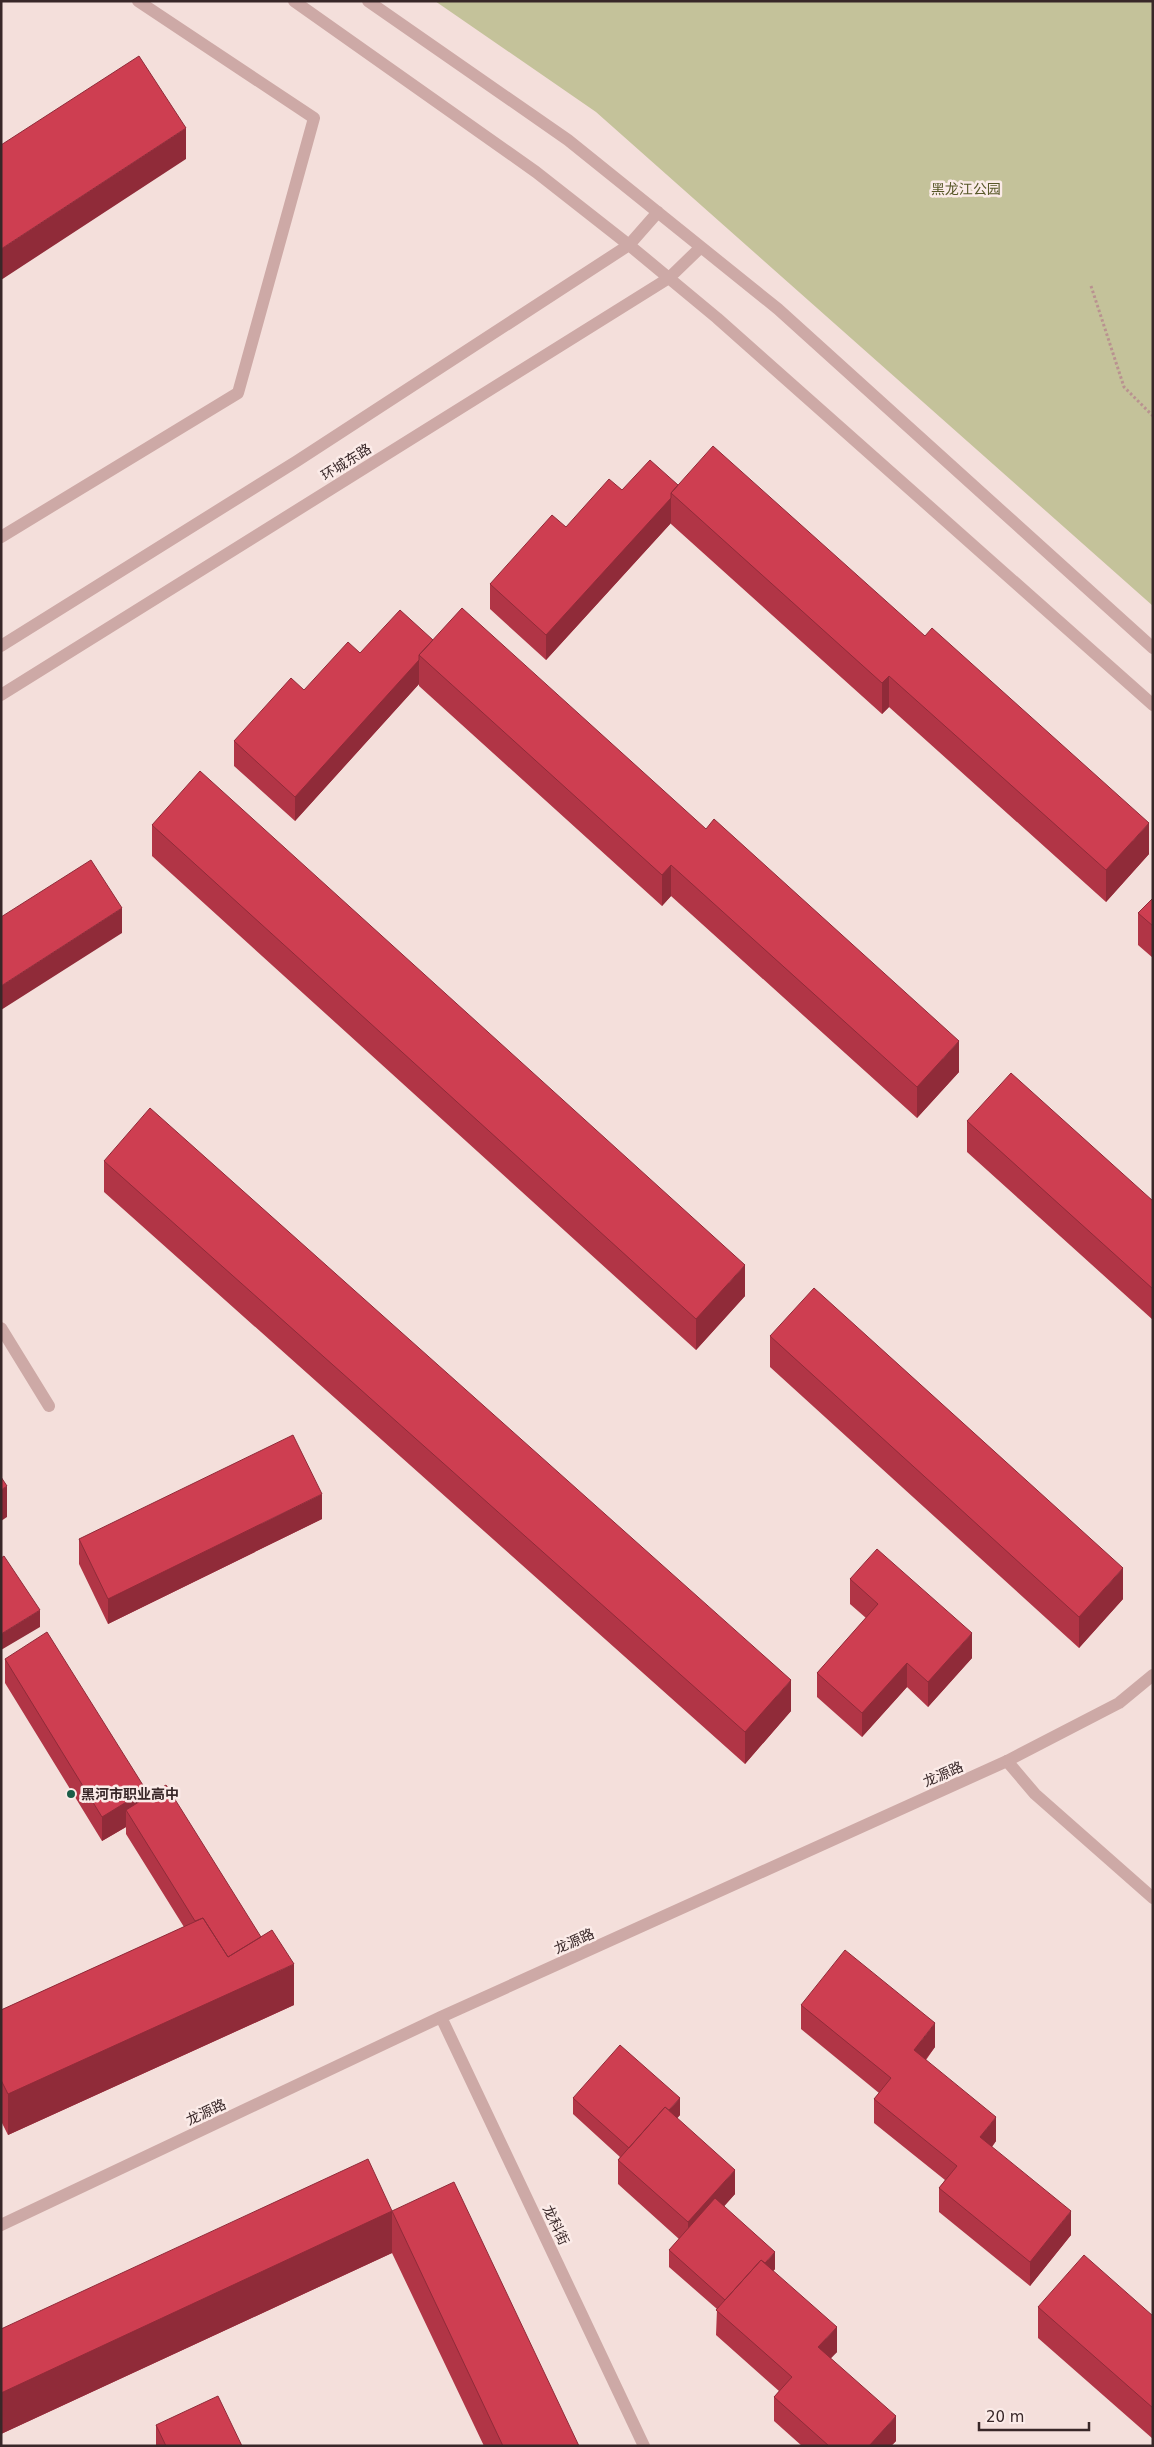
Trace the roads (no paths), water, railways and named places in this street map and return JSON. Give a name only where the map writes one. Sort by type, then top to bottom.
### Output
[{"type":"street","points":[[1,537],[238,393],[314,118],[138,1]]},
{"type":"street","points":[[294,1],[536,172],[629,245],[669,278],[1153,705]]},
{"type":"street","points":[[368,1],[568,140],[778,309],[1153,648]]},
{"type":"street","name":"环城东路","points":[[1,646],[297,461],[629,245],[658,212]]},
{"type":"street","name":"环城东路","points":[[1,695],[669,278],[701,247]]},
{"type":"street","points":[[1,1328],[49,1406]]},
{"type":"street","name":"龙源路","points":[[1,2226],[441,2017],[1007,1761],[1119,1703],[1153,1675]]},
{"type":"street","points":[[1007,1761],[1035,1794],[1153,1898]]},
{"type":"street","name":"龙科街","points":[[441,2017],[644,2446]]},
{"type":"place","name":"黑河市职业高中","points":[[71,1794]]},
{"type":"park label","name":"黑龙江公园","points":[[966,189]]}]
